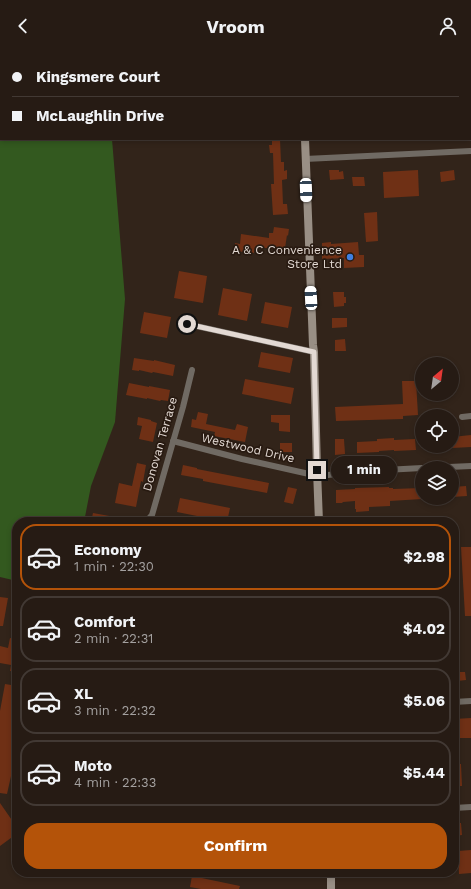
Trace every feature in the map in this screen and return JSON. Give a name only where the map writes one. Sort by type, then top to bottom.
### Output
[{"type":"main road","points":[[305,140],[319,517]]},
{"type":"main road","points":[[331,877],[331,889]]},
{"type":"street","points":[[305,159],[471,151]]},
{"type":"street","points":[[187,324],[314,352]]},
{"type":"street","name":"Donovan Terrace","points":[[150,517],[183,408],[192,370]]},
{"type":"street","points":[[462,417],[471,416]]},
{"type":"street","name":"Westwood Drive","points":[[173,441],[242,459],[318,476],[366,471],[415,468]]},
{"type":"street","points":[[459,467],[471,466]]},
{"type":"street","points":[[459,702],[471,701]]},
{"type":"street","points":[[459,808],[471,808]]},
{"type":"green space","points":[[0,140],[112,140],[125,299],[115,422],[91,486],[85,517],[12,517],[12,580],[0,577]]},
{"type":"building","points":[[272,140],[280,140],[281,162],[284,162],[284,171],[287,170],[287,179],[282,180],[283,204],[287,204],[288,214],[273,215],[271,184],[274,184],[273,153],[270,153],[269,145],[272,145]]},
{"type":"building","points":[[329,170],[339,170],[339,172],[343,171],[344,179],[330,180]]},
{"type":"building","points":[[418,170],[419,196],[384,198],[383,172]]},
{"type":"building","points":[[454,170],[455,180],[441,182],[440,172]]},
{"type":"building","points":[[352,177],[364,177],[365,186],[353,186]]},
{"type":"building","points":[[377,212],[378,241],[366,242],[364,213]]},
{"type":"building","points":[[274,227],[289,229],[285,248],[290,248],[290,254],[276,254],[276,249],[255,247],[254,253],[234,251],[235,243],[240,244],[241,234],[269,238],[269,233],[273,233]]},
{"type":"building","name":"A & C Convenience Store Ltd","points":[[331,242],[331,244],[358,242],[359,255],[364,255],[364,267],[344,268],[344,258],[322,259],[322,243]]},
{"type":"building","points":[[179,271],[207,276],[203,303],[174,298]]},
{"type":"building","points":[[223,288],[252,294],[247,321],[218,315]]},
{"type":"building","points":[[333,292],[344,292],[346,303],[344,303],[344,306],[334,307]]},
{"type":"building","points":[[265,302],[292,307],[288,328],[261,323]]},
{"type":"building","points":[[144,312],[171,317],[167,338],[140,333]]},
{"type":"building","points":[[332,318],[347,318],[347,327],[332,328]]},
{"type":"building","points":[[345,339],[346,351],[335,351],[335,340]]},
{"type":"building","points":[[261,352],[293,358],[290,373],[258,367]]},
{"type":"building","points":[[134,358],[154,360],[175,365],[173,376],[132,370]]},
{"type":"building","points":[[245,379],[294,388],[291,404],[242,394]]},
{"type":"building","points":[[402,381],[415,381],[415,401],[417,401],[418,409],[415,409],[415,415],[403,416],[403,419],[336,421],[335,407],[403,404]]},
{"type":"building","points":[[129,383],[170,390],[168,401],[126,395]]},
{"type":"building","points":[[198,412],[208,414],[206,424],[235,430],[237,424],[248,427],[245,442],[214,436],[215,432],[191,427],[192,419],[196,420]]},
{"type":"building","points":[[271,415],[290,415],[290,432],[279,431],[279,423],[271,422]]},
{"type":"building","points":[[138,417],[157,423],[153,442],[139,439],[142,426],[137,425]]},
{"type":"building","points":[[471,435],[471,447],[459,448],[459,436]]},
{"type":"building","points":[[335,439],[344,439],[345,454],[335,455]]},
{"type":"building","points":[[377,439],[415,439],[415,450],[357,453],[357,442],[377,441]]},
{"type":"building","points":[[280,443],[292,443],[292,452],[280,452]]},
{"type":"building","points":[[137,463],[146,465],[136,507],[115,503],[119,483],[132,486]]},
{"type":"building","points":[[183,465],[269,483],[267,493],[203,481],[203,479],[181,475]]},
{"type":"building","points":[[459,486],[466,486],[467,496],[459,497]]},
{"type":"building","points":[[288,487],[297,489],[293,504],[284,502]]},
{"type":"building","points":[[355,488],[415,488],[415,499],[390,501],[390,506],[369,507],[369,511],[356,512],[355,501],[336,503],[336,490]]},
{"type":"building","points":[[180,498],[230,508],[228,517],[202,517],[177,512]]},
{"type":"building","points":[[93,513],[115,517],[92,517]]},
{"type":"building","points":[[461,547],[471,547],[471,616],[465,616]]},
{"type":"building","points":[[0,597],[8,598],[3,626],[0,626]]},
{"type":"building","points":[[10,638],[12,638],[12,671],[10,671],[11,665],[0,663],[0,646],[8,648]]},
{"type":"building","points":[[459,672],[465,672],[466,680],[459,681]]},
{"type":"building","points":[[5,684],[12,685],[12,772],[7,794],[0,793],[0,711]]},
{"type":"building","points":[[471,718],[471,738],[459,738],[459,719]]},
{"type":"building","points":[[459,764],[461,764],[462,786],[459,786]]},
{"type":"building","points":[[0,803],[12,820],[12,837],[0,846]]},
{"type":"building","points":[[459,823],[461,823],[462,835],[459,835]]},
{"type":"building","points":[[471,850],[471,873],[459,874],[459,851]]},
{"type":"building","points":[[192,877],[240,886],[239,889],[201,889],[190,887]]},
{"type":"place","name":"A & C Convenience Store Ltd","points":[[350,257]]},
{"type":"route","points":[[187,324],[314,352],[317,470]]}]
